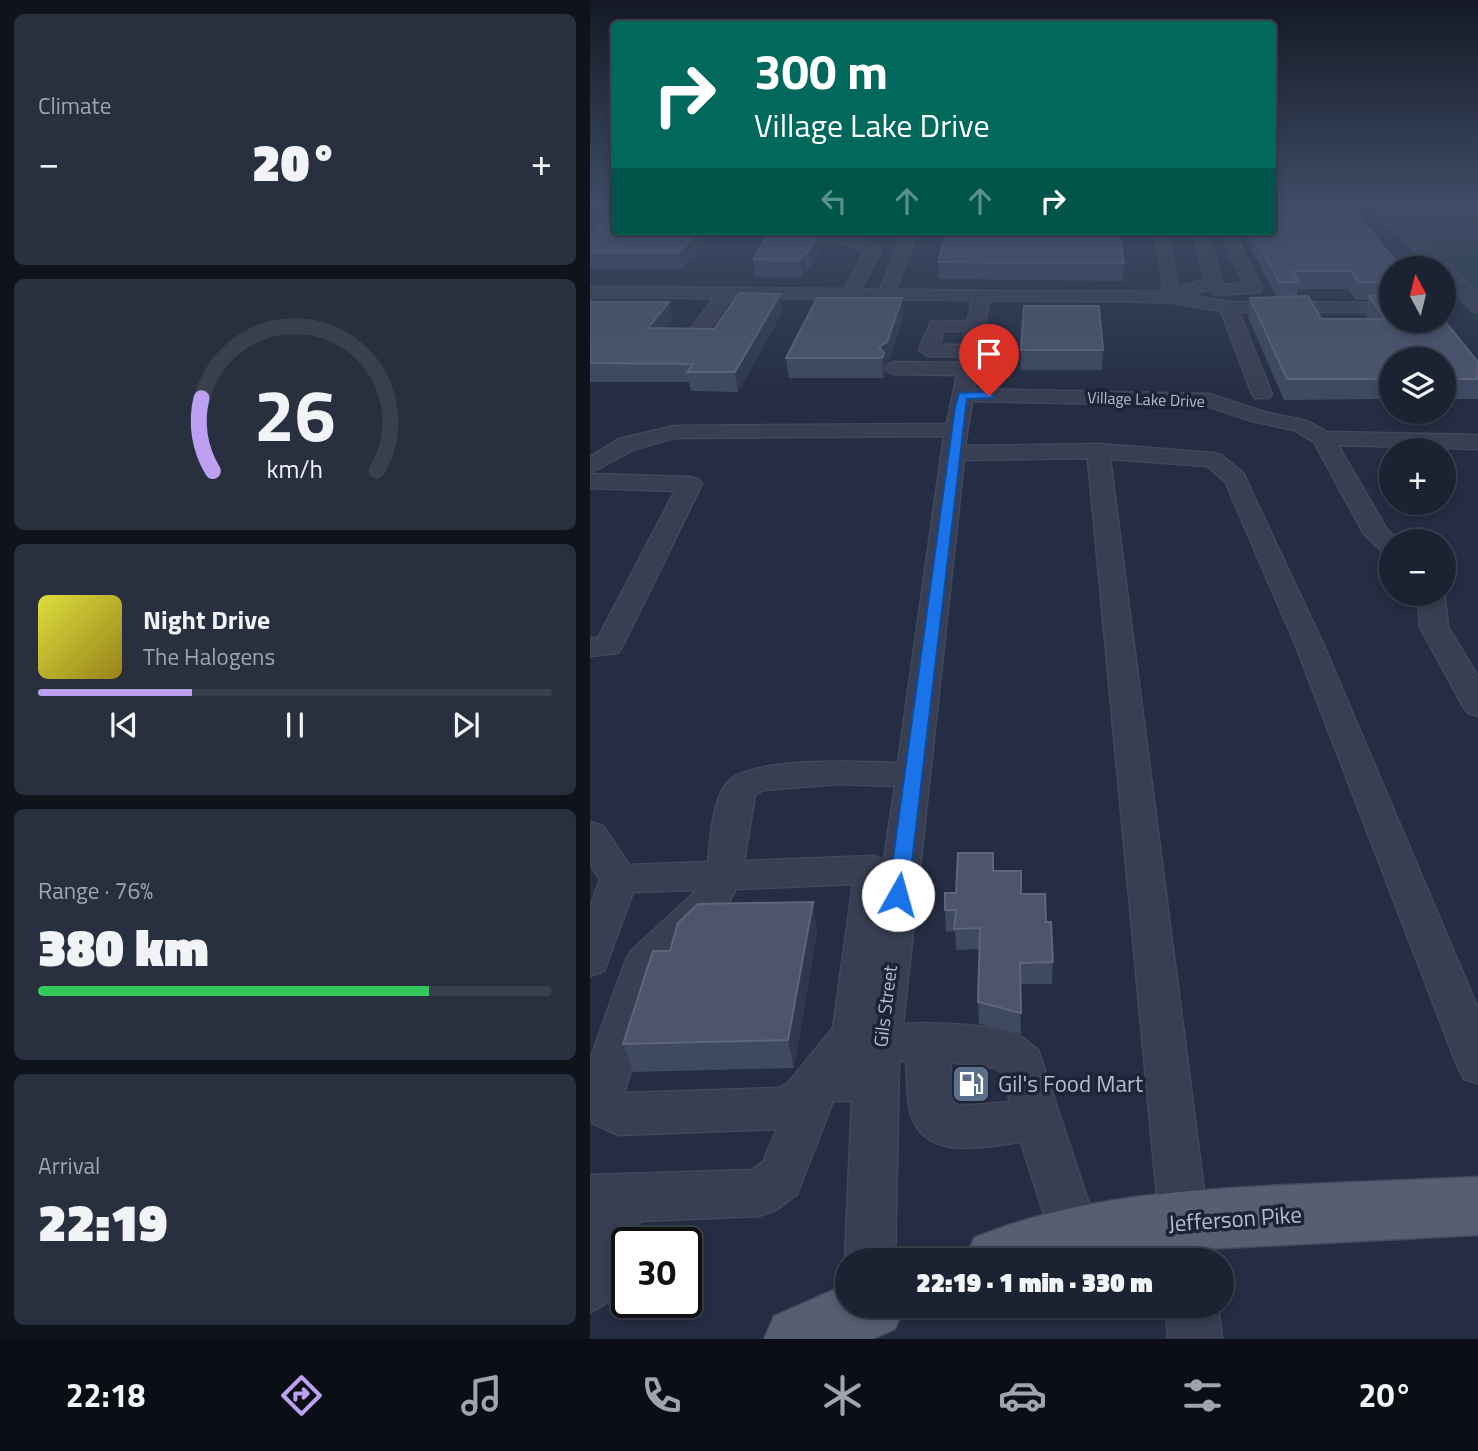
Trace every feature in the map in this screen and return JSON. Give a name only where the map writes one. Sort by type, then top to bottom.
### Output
[{"type":"main road","name":"Jefferson Pike","points":[[1037,1248],[1075,1237],[1186,1240],[1478,1206]]},
{"type":"main road","points":[[797,1339],[843,1318]]},
{"type":"street","points":[[850,295],[864,268]]},
{"type":"street","points":[[886,295],[896,268]]},
{"type":"street","points":[[1167,297],[1171,284],[1168,268]]},
{"type":"street","points":[[893,368],[1193,290],[1214,282],[1210,268]]},
{"type":"street","points":[[1193,290],[1254,289],[1244,268]]},
{"type":"street","points":[[1456,281],[1478,307]]},
{"type":"street","points":[[590,292],[886,295],[972,347]]},
{"type":"street","points":[[647,293],[635,305],[678,306]]},
{"type":"street","points":[[697,334],[726,294]]},
{"type":"street","points":[[1167,297],[1228,307],[1379,307]]},
{"type":"street","points":[[1228,307],[1262,394]]},
{"type":"street","points":[[1335,307],[1345,324]]},
{"type":"street","points":[[915,320],[938,320],[928,350],[972,347]]},
{"type":"street","name":"Village Lake Drive","points":[[972,347],[1209,400],[1259,417],[1300,425],[1323,438],[1477,442]]},
{"type":"street","name":"Gils Street","points":[[870,1248],[887,870],[914,775],[955,442],[972,347]]},
{"type":"street","points":[[590,466],[627,444],[674,432],[955,442],[1213,460],[1235,478],[1310,646],[1478,1065]]},
{"type":"street","points":[[590,438],[627,444]]},
{"type":"street","points":[[1323,438],[1379,536]]},
{"type":"street","points":[[1098,451],[1186,1240]]},
{"type":"street","points":[[590,481],[690,484],[608,647],[590,647]]},
{"type":"street","points":[[1433,606],[1434,627],[1478,706]]},
{"type":"street","points":[[619,879],[724,875],[887,870],[853,1033],[819,1081],[804,1097],[782,1108],[618,1114],[605,1106],[601,1091],[645,962],[712,899],[724,875],[732,818],[740,789],[754,779],[838,773],[914,775]]},
{"type":"street","points":[[590,835],[619,879]]},
{"type":"street","points":[[590,960],[619,879]]},
{"type":"street","points":[[819,1081],[878,1063],[926,1041],[1006,1050],[1023,1064],[1037,1122],[1075,1237]]},
{"type":"street","points":[[926,1041],[933,1113],[952,1128],[1037,1122]]},
{"type":"street","points":[[590,1286],[600,1273],[606,1199],[759,1194],[780,1178],[819,1081]]},
{"type":"street","points":[[1193,1318],[1194,1339]]},
{"type":"shaded area","points":[[1456,268],[1478,268],[1478,322],[1456,297]]},
{"type":"building","points":[[1272,268],[1379,268],[1379,282],[1359,282],[1351,271],[1293,271],[1299,282],[1279,282]]},
{"type":"building","points":[[739,293],[780,294],[735,372],[687,372],[693,364],[590,363],[590,302],[669,302],[648,328],[714,329]]},
{"type":"building","points":[[1308,296],[1321,319],[1379,319],[1379,333],[1455,333],[1478,362],[1478,379],[1456,379],[1456,347],[1379,347],[1379,379],[1287,379],[1250,298]]},
{"type":"building","points":[[1369,296],[1379,296],[1379,310]]},
{"type":"building","points":[[817,298],[902,298],[887,342],[879,347],[884,353],[882,358],[786,358]]},
{"type":"building","points":[[1024,306],[1099,306],[1103,350],[1021,350]]},
{"type":"building","points":[[958,853],[993,853],[993,871],[1021,871],[1021,894],[1045,894],[1046,922],[1051,922],[1053,962],[1020,963],[1021,1013],[978,1002],[980,928],[954,929],[956,910],[945,910],[945,893],[956,893]]},
{"type":"building","points":[[813,902],[788,1040],[623,1044],[653,951],[670,951],[678,923],[698,904]]},
{"type":"place","name":"Gil's Food Mart","points":[[971,1084]]},
{"type":"route","points":[[898,895],[960,407],[963,395],[989,396]]}]
